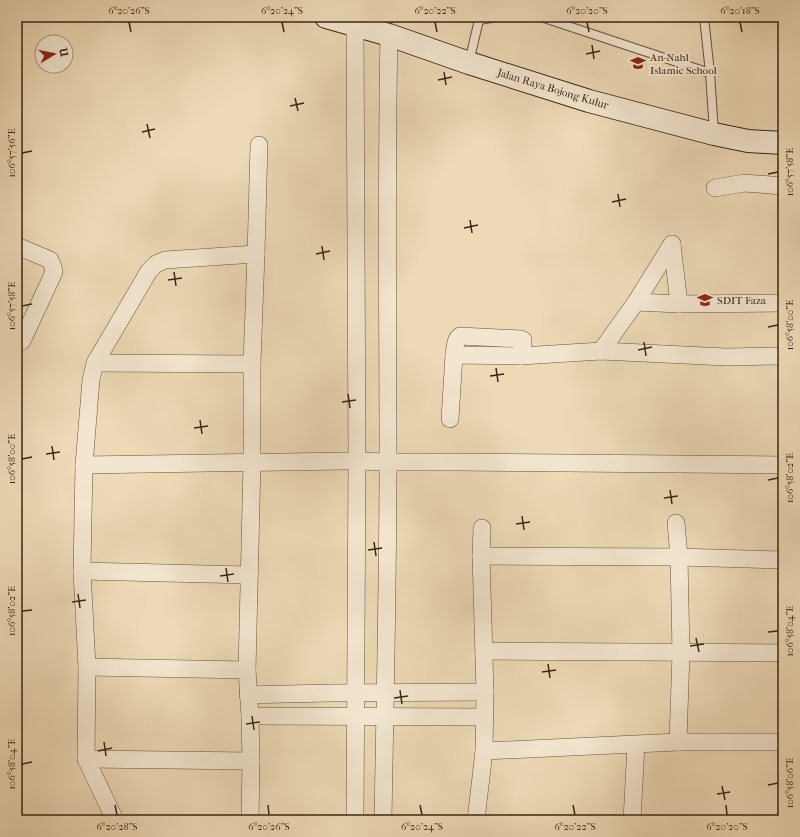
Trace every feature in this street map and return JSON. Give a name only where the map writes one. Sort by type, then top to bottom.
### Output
[{"type":"main road","name":"Jalan Raya Bojong Kulur","points":[[326,17],[389,34],[469,63],[589,101],[714,134],[748,141],[783,143]]},
{"type":"street","points":[[355,25],[351,461],[356,692],[355,820]]},
{"type":"street","points":[[383,820],[388,462],[387,128],[389,34]]},
{"type":"street","points":[[250,820],[251,761],[247,670],[252,463],[252,364],[259,145]]},
{"type":"street","points":[[714,188],[744,183],[783,186]]},
{"type":"street","points":[[601,351],[636,302],[672,244],[680,304]]},
{"type":"street","points":[[17,246],[50,260],[54,272],[22,341],[17,343]]},
{"type":"street","points":[[116,820],[86,759],[87,667],[82,571],[84,465],[91,380],[95,363],[148,271],[156,264],[165,260],[182,258],[256,254]]},
{"type":"street","points":[[636,302],[680,304],[783,303]]},
{"type":"street","points":[[450,419],[454,355],[456,340],[460,336],[521,339],[524,344],[521,356],[601,351],[726,357],[783,356]]},
{"type":"street","points":[[95,363],[252,364]]},
{"type":"street","points":[[84,465],[351,461],[783,465]]},
{"type":"street","points":[[676,523],[680,557],[681,653],[678,742]]},
{"type":"street","points":[[476,820],[484,751],[485,717],[485,651],[481,556],[482,528]]},
{"type":"street","points":[[481,556],[680,557],[783,560]]},
{"type":"street","points":[[82,571],[249,575]]},
{"type":"street","points":[[485,651],[783,653]]},
{"type":"street","points":[[87,667],[247,670]]},
{"type":"street","points":[[248,695],[356,692],[485,692]]},
{"type":"street","points":[[250,716],[485,717]]},
{"type":"street","points":[[484,751],[678,742],[783,742]]},
{"type":"street","points":[[632,820],[636,745]]},
{"type":"street","points":[[86,759],[251,761]]},
{"type":"lane","points":[[469,63],[476,18],[497,17]]},
{"type":"lane","points":[[541,17],[710,73]]},
{"type":"lane","points":[[704,17],[710,73],[714,134]]},
{"type":"place","name":"An-Nahl Islamic School","points":[[638,63]]},
{"type":"place","name":"SDIT Faza","points":[[705,300]]}]
